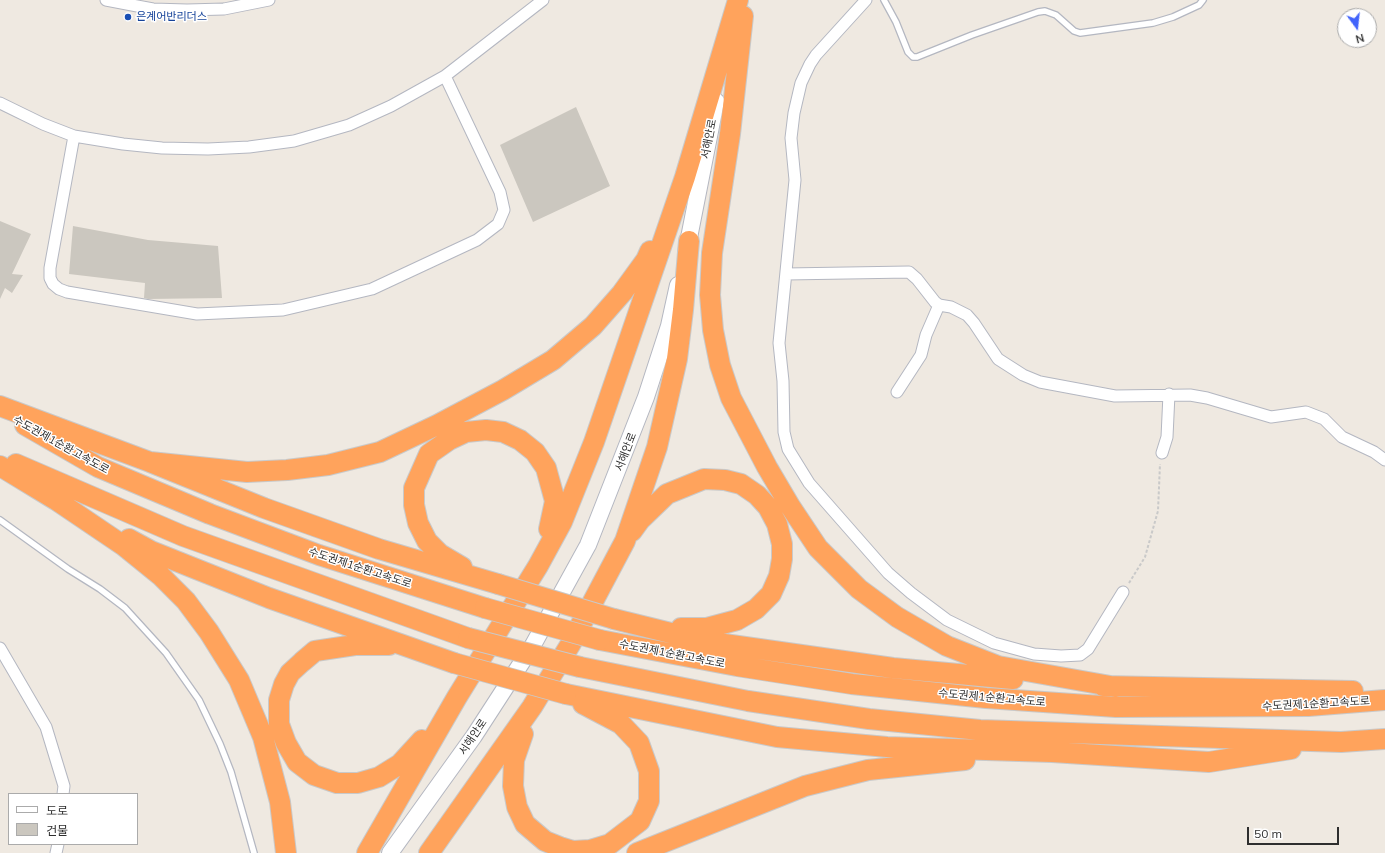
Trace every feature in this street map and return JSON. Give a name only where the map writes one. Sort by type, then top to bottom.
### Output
[{"type":"highway","points":[[367,853],[457,697],[538,566],[562,522],[594,442],[685,177],[739,0]]},
{"type":"highway","points":[[745,0],[730,134],[712,253],[710,295],[713,330],[725,379],[731,398],[760,455],[790,506],[818,548],[858,589],[897,617],[947,646],[998,666],[1116,687]]},
{"type":"highway","points":[[150,462],[247,472],[286,470],[328,465],[380,452],[438,425],[503,390],[553,360],[593,326],[622,293],[646,260],[685,177]]},
{"type":"highway","points":[[625,541],[657,447],[677,359],[689,241]]},
{"type":"highway","points":[[0,406],[150,462],[264,508],[379,549],[622,621],[703,641],[824,659],[900,668],[1116,687],[1385,692]]},
{"type":"highway","name":"수도권제1순환고속도로","points":[[0,411],[98,467],[210,514],[319,555],[485,608],[600,640],[737,666],[852,684],[986,698],[1116,707],[1308,706],[1385,700]]},
{"type":"highway","points":[[498,584],[440,554],[428,541],[418,523],[414,505],[414,488],[429,454],[449,440],[466,432],[486,430],[503,432],[515,437],[536,452],[546,468],[555,500],[552,522],[538,566]]},
{"type":"highway","points":[[0,456],[183,536],[468,638],[580,667],[748,701],[868,719],[980,730],[1341,742],[1385,740]]},
{"type":"highway","points":[[0,466],[56,500],[150,551],[269,598],[402,646],[454,663],[566,694],[777,737],[887,747],[1052,752],[1209,762],[1341,742]]},
{"type":"highway","points":[[429,853],[532,707],[570,645],[625,541],[640,520],[667,494],[704,479],[725,480],[741,484],[757,495],[768,507],[777,524],[782,544],[779,576],[771,594],[756,609],[737,620],[706,628],[678,628],[622,621]]},
{"type":"highway","points":[[56,500],[124,546],[161,576],[186,601],[209,632],[239,680],[263,737],[280,802],[286,853]]},
{"type":"highway","points":[[402,646],[355,645],[315,651],[290,673],[284,684],[279,700],[279,724],[286,743],[298,762],[314,775],[337,783],[358,783],[379,777],[400,764],[415,749],[457,697]]},
{"type":"highway","points":[[532,707],[514,760],[513,786],[516,800],[525,824],[545,841],[560,848],[574,851],[590,850],[610,844],[640,821],[649,801],[649,771],[639,743],[621,724],[566,694]]},
{"type":"highway","points":[[637,853],[804,786],[845,775],[868,770],[1052,752]]},
{"type":"main road","name":"서해안로","points":[[390,853],[474,736],[533,645],[588,545],[646,398],[669,326],[689,241],[714,113],[739,0]]},
{"type":"street","points":[[106,0],[153,9],[187,10],[224,9],[269,0]]},
{"type":"street","points":[[0,103],[43,124],[74,136],[123,144],[178,148],[249,147],[294,141],[349,125],[391,106],[445,76],[543,0]]},
{"type":"street","points":[[866,0],[816,55],[806,71],[797,97],[792,126],[795,180],[779,343],[783,381],[784,432],[787,445],[809,483],[888,573],[911,593],[947,620],[994,643],[1019,650],[1054,655],[1076,656],[1084,653],[1123,592]]},
{"type":"street","points":[[74,136],[50,268],[50,278],[53,284],[59,289],[72,293],[197,314],[283,310],[372,289],[476,240],[498,224],[504,210],[500,192],[445,76]]},
{"type":"street","points":[[786,274],[850,274],[905,271],[912,274],[939,305],[951,307],[967,316],[974,323],[998,359],[1023,375],[1040,382],[1115,396],[1169,394],[1190,395],[1207,398],[1271,417],[1306,412],[1324,419],[1342,437],[1374,452],[1385,460]]},
{"type":"street","points":[[897,392],[921,355],[926,335],[939,305]]},
{"type":"street","points":[[1162,453],[1167,437],[1169,394]]},
{"type":"street","points":[[0,648],[46,727],[64,786],[63,793]]},
{"type":"lane","points":[[884,0],[896,22],[908,52],[913,57],[917,58],[994,26],[1038,12],[1045,11],[1056,15],[1074,31],[1080,33],[1153,23],[1173,18],[1194,8],[1203,0]]},
{"type":"lane","points":[[0,520],[125,608],[166,653],[198,700],[220,744],[231,772],[254,853]]},
{"type":"path","points":[[1123,592],[1142,563],[1158,511],[1160,464],[1162,453]]},
{"type":"building","points":[[576,107],[610,186],[533,222],[500,145]]},
{"type":"building","points":[[0,221],[31,234],[12,274],[23,275],[12,293],[5,288],[0,299]]},
{"type":"building","points":[[73,226],[148,240],[218,246],[222,298],[148,299],[144,298],[145,283],[69,274]]},
{"type":"place","name":"은계어반리더스","points":[[128,17]]}]
